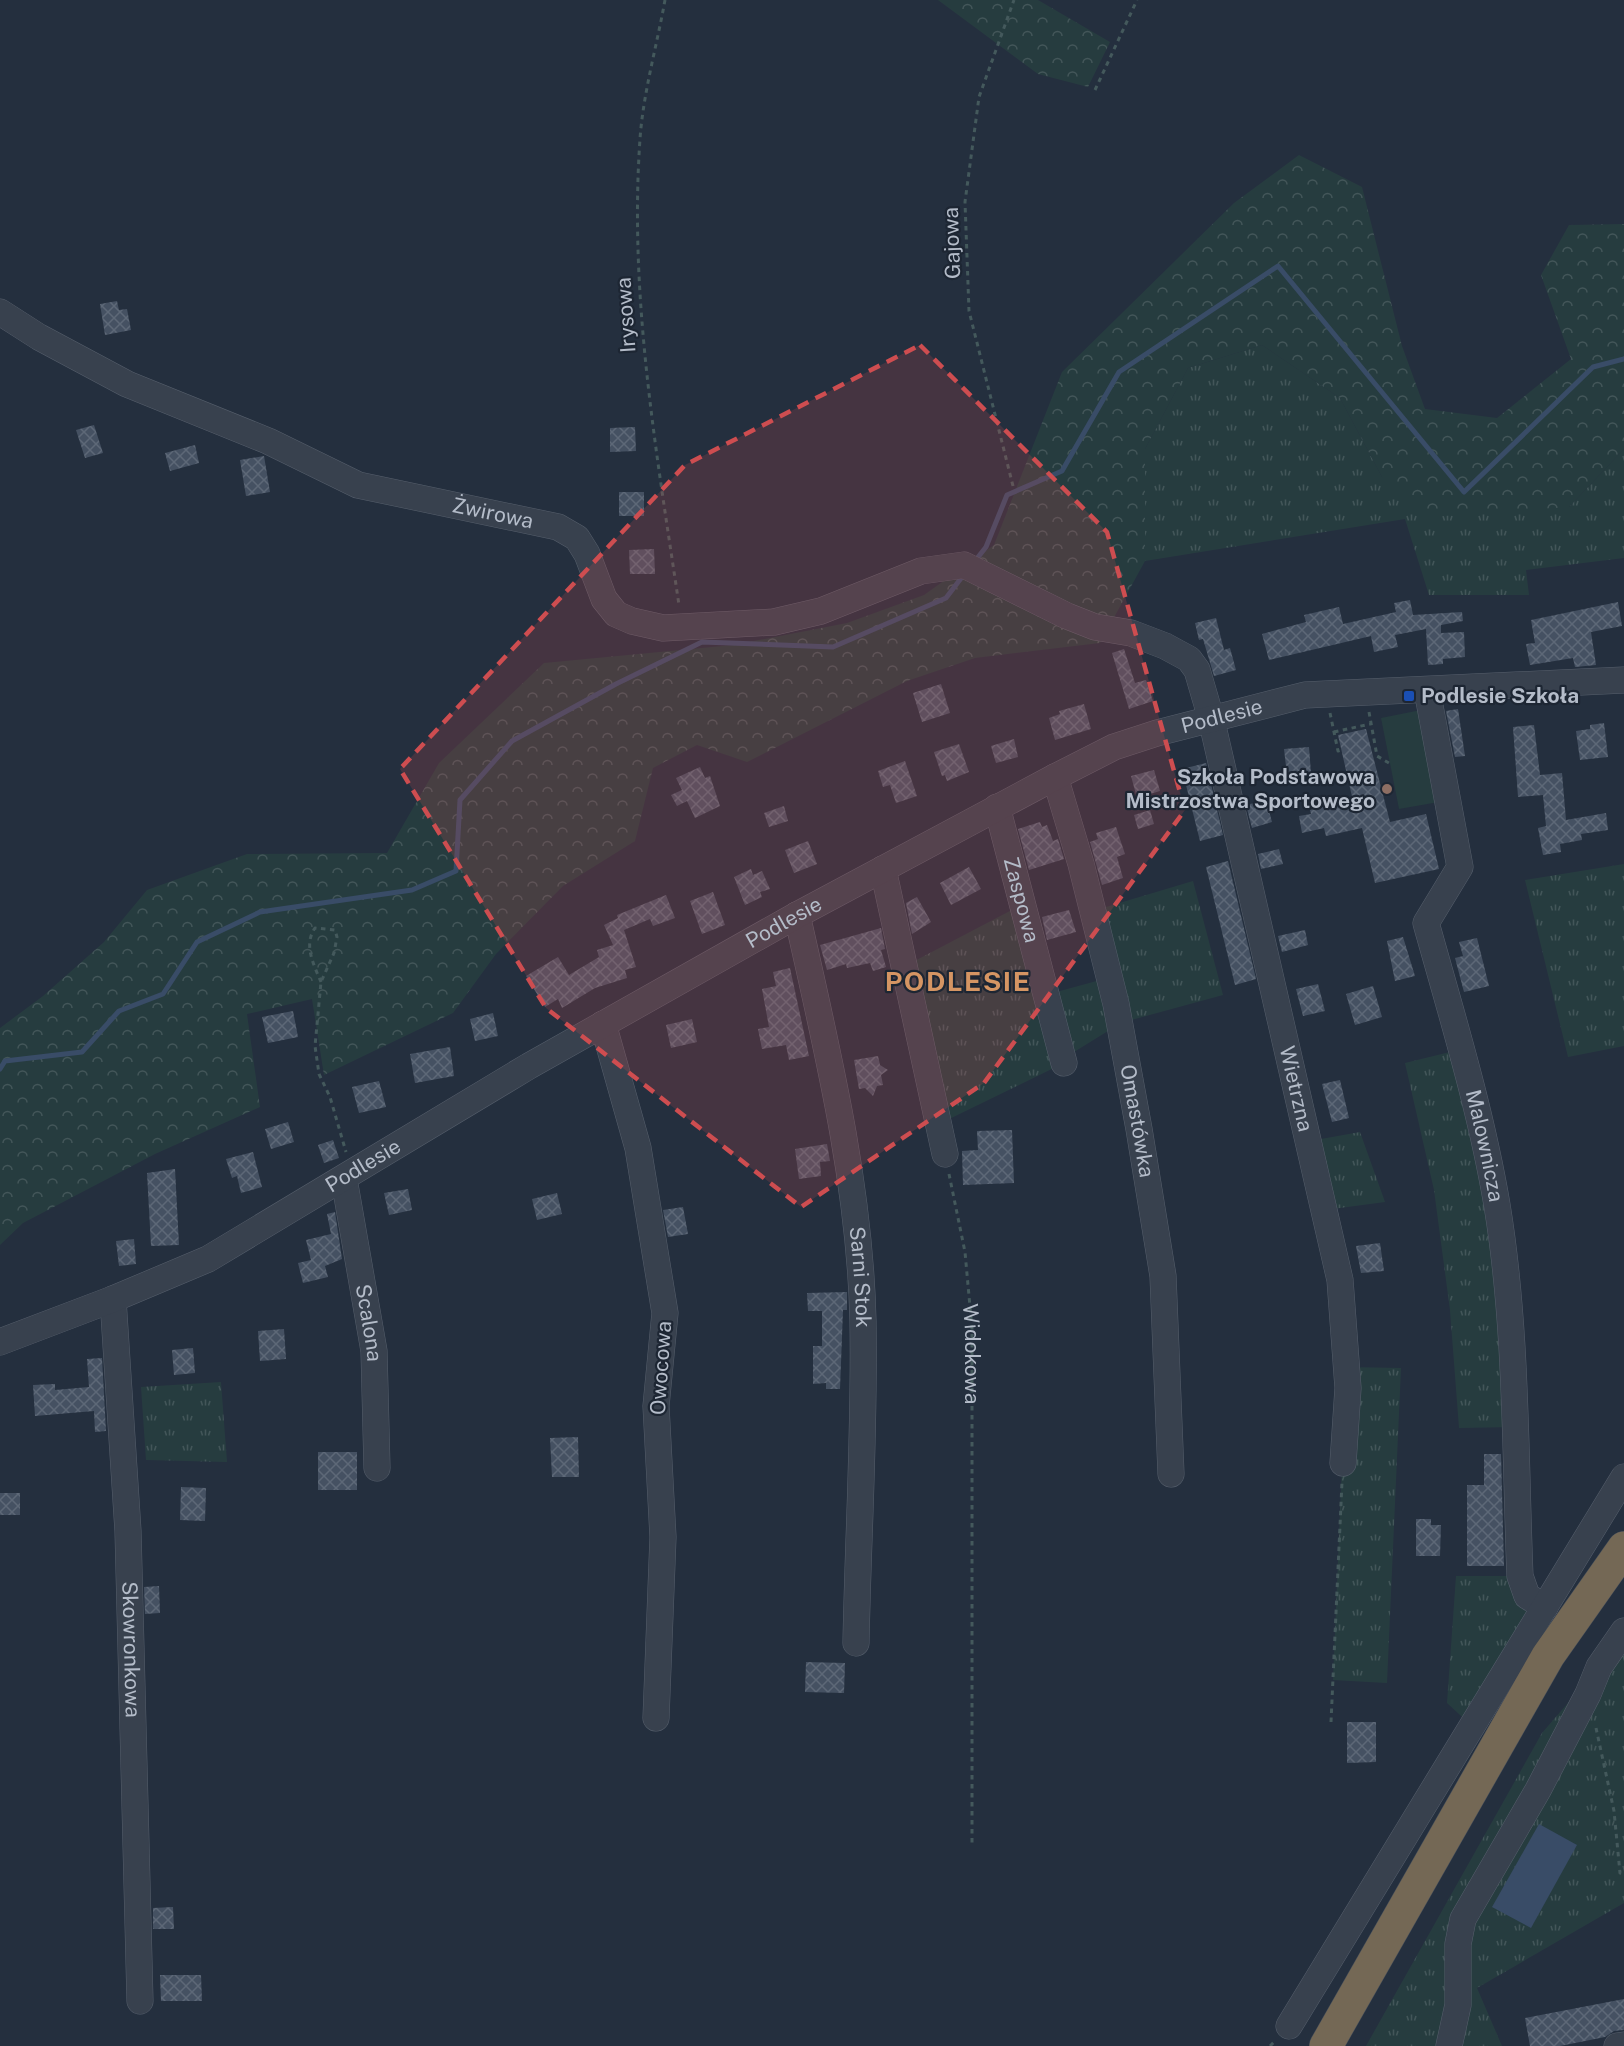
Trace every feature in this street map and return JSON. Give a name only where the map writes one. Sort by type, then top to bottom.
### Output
[{"type":"highway","points":[[1326,2046],[1542,1666],[1624,1548]]},
{"type":"street","name":"Żwirowa","points":[[0,312],[39,337],[127,384],[268,441],[358,484],[558,527],[578,538],[587,554],[604,599],[616,614],[632,621],[663,628],[774,622],[821,611],[921,571],[971,568]]},
{"type":"street","name":"Wietrzna","points":[[971,568],[1067,616],[1095,627],[1131,633],[1165,646],[1189,659],[1197,670],[1340,1280],[1348,1388],[1343,1463]]},
{"type":"street","name":"Podlesie","points":[[0,1342],[113,1299],[208,1259],[511,1076],[603,1024],[797,915],[1114,747],[1210,718],[1305,694],[1624,680]]},
{"type":"street","name":"Malownicza","points":[[1427,690],[1460,867],[1426,923],[1470,1082],[1497,1205],[1510,1323],[1520,1576],[1527,1596],[1545,1607]]},
{"type":"street","name":"Omastówka","points":[[1055,777],[1081,864],[1116,1004],[1139,1129],[1163,1276],[1171,1474]]},
{"type":"street","name":"Zaspowa","points":[[998,807],[1064,1064]]},
{"type":"street","points":[[883,869],[945,1154]]},
{"type":"street","name":"Sarni Stok","points":[[797,915],[845,1138],[863,1320],[856,1643]]},
{"type":"street","name":"Owocowa","points":[[603,1024],[638,1148],[665,1313],[656,1406],[663,1537],[656,1718]]},
{"type":"street","name":"Scalona","points":[[347,1176],[374,1351],[377,1468]]},
{"type":"street","name":"Skowronkowa","points":[[113,1299],[128,1531],[140,2001]]},
{"type":"street","points":[[1289,2026],[1624,1477]]},
{"type":"street","points":[[1449,2046],[1458,2005],[1458,1944],[1463,1919],[1527,1810],[1588,1694],[1599,1667],[1624,1631]]},
{"type":"street","points":[[1617,2046],[1624,2045]]},
{"type":"path","name":"Irysowa","points":[[665,0],[640,136],[636,209],[637,268],[646,381],[683,627]]},
{"type":"path","name":"Gajowa","points":[[1012,486],[969,311],[965,202],[979,97],[1014,0]]},
{"type":"path","points":[[1095,90],[1137,0]]},
{"type":"path","points":[[1365,692],[1377,756],[1389,763]]},
{"type":"path","points":[[1326,694],[1338,751],[1341,750]]},
{"type":"path","points":[[1334,732],[1371,724]]},
{"type":"path","points":[[321,982],[310,955],[309,944],[315,928],[326,927],[335,930],[337,937],[334,953],[321,982],[315,1046],[316,1060],[319,1074],[336,1115],[347,1176]]},
{"type":"path","name":"Widokowa","points":[[945,1154],[965,1252],[972,1329],[972,1846]]},
{"type":"path","points":[[1331,1722],[1343,1463]]},
{"type":"path","points":[[1588,1694],[1614,1811],[1620,1873],[1624,1874]]},
{"type":"highlighted area","points":[[920,345],[1107,532],[1185,810],[984,1083],[801,1207],[546,1008],[400,769],[685,465]]},
{"type":"green space","points":[[938,0],[1038,0],[1110,42],[1088,87],[1038,74]]},
{"type":"green space","points":[[1299,155],[1362,187],[1402,346],[1425,409],[1497,418],[1571,359],[1541,275],[1569,225],[1624,224],[1624,449],[1569,507],[1431,517],[1382,477],[1340,398],[1262,345],[1188,368],[1145,449],[1145,561],[1100,643],[975,658],[907,681],[747,762],[697,745],[653,768],[635,841],[563,886],[496,954],[453,1013],[324,1075],[312,999],[247,1014],[260,1107],[155,1154],[23,1223],[0,1245],[0,1028],[43,996],[104,942],[147,890],[247,854],[387,853],[439,763],[544,663],[733,645],[847,623],[924,595],[994,545],[1062,372],[1234,203]]},
{"type":"green space","points":[[1262,345],[1340,398],[1382,477],[1569,507],[1624,449],[1624,558],[1526,570],[1529,595],[1429,595],[1405,519],[1145,561],[1145,449],[1188,368]]},
{"type":"green space","points":[[1421,710],[1439,802],[1399,809],[1381,718]]},
{"type":"green space","points":[[1624,864],[1624,1046],[1568,1057],[1525,880]]},
{"type":"green space","points":[[1193,881],[1223,995],[1124,1022],[1096,910]]},
{"type":"green space","points":[[1023,904],[1064,1063],[939,1124],[905,966]]},
{"type":"green space","points":[[1104,979],[1116,1026],[1066,1057],[1049,994]]},
{"type":"green space","points":[[1454,1051],[1470,1082],[1514,1427],[1459,1428],[1450,1310],[1434,1190],[1405,1063]]},
{"type":"green space","points":[[1360,1132],[1385,1202],[1325,1210],[1310,1141]]},
{"type":"green space","points":[[1346,1367],[1401,1368],[1387,1683],[1333,1680]]},
{"type":"green space","points":[[221,1382],[227,1462],[146,1460],[141,1387]]},
{"type":"green space","points":[[1456,1576],[1520,1576],[1545,1607],[1472,1726],[1447,1703]]},
{"type":"green space","points":[[1624,1631],[1624,1903],[1477,1988],[1502,2046],[1366,2046],[1542,1733],[1599,1667]]},
{"type":"water","points":[[1539,1824],[1577,1845],[1531,1928],[1492,1907]]},
{"type":"building","points":[[117,301],[119,310],[127,309],[131,330],[105,335],[100,304]]},
{"type":"building","points":[[94,425],[103,453],[85,458],[76,430]]},
{"type":"building","points":[[635,427],[636,451],[610,452],[610,428]]},
{"type":"building","points":[[195,445],[199,463],[170,471],[165,453]]},
{"type":"building","points":[[264,456],[270,492],[246,496],[240,460]]},
{"type":"building","points":[[619,492],[644,492],[644,516],[619,516]]},
{"type":"building","points":[[654,549],[655,574],[630,574],[629,550]]},
{"type":"building","points":[[1410,600],[1413,615],[1462,612],[1463,621],[1441,625],[1441,633],[1464,632],[1465,657],[1443,659],[1443,664],[1428,665],[1426,629],[1395,635],[1398,647],[1374,652],[1371,636],[1269,660],[1262,634],[1306,622],[1304,615],[1339,607],[1343,624],[1396,612],[1394,603]]},
{"type":"building","points":[[1618,602],[1622,626],[1591,632],[1596,665],[1575,667],[1573,658],[1530,665],[1526,644],[1535,643],[1531,620]]},
{"type":"building","points":[[1216,618],[1224,650],[1230,648],[1236,670],[1214,676],[1203,639],[1199,640],[1195,623]]},
{"type":"building","points":[[1124,649],[1135,683],[1146,680],[1153,701],[1129,709],[1112,653]]},
{"type":"building","points":[[941,684],[950,713],[922,722],[913,693]]},
{"type":"building","points":[[1084,704],[1091,729],[1055,740],[1049,718],[1060,714],[1059,711]]},
{"type":"building","points":[[1458,709],[1465,756],[1455,757],[1446,711]]},
{"type":"building","points":[[1604,723],[1608,757],[1580,760],[1576,731],[1590,729],[1590,725]]},
{"type":"building","points":[[1534,725],[1540,775],[1562,773],[1566,820],[1606,813],[1608,830],[1581,834],[1582,840],[1560,844],[1561,852],[1543,855],[1538,828],[1546,826],[1543,795],[1518,797],[1513,727]]},
{"type":"building","points":[[1366,729],[1390,822],[1426,814],[1439,869],[1375,883],[1362,828],[1326,836],[1324,828],[1302,833],[1299,816],[1311,814],[1310,810],[1353,801],[1338,735]]},
{"type":"building","points":[[1014,739],[1018,757],[996,763],[991,746]]},
{"type":"building","points":[[959,744],[969,772],[947,781],[945,775],[942,776],[934,752]]},
{"type":"building","points":[[1309,747],[1311,773],[1287,775],[1284,749]]},
{"type":"building","points":[[905,761],[917,796],[896,803],[890,785],[883,787],[878,771]]},
{"type":"building","points":[[1206,763],[1223,835],[1200,841],[1182,769]]},
{"type":"building","points":[[700,767],[705,778],[710,776],[720,806],[695,818],[687,801],[677,806],[671,795],[682,790],[676,778]]},
{"type":"building","points":[[1154,770],[1160,791],[1137,798],[1131,776]]},
{"type":"building","points":[[1266,800],[1272,822],[1252,828],[1246,805]]},
{"type":"building","points":[[784,806],[788,821],[769,827],[764,813]]},
{"type":"building","points":[[1150,810],[1154,824],[1138,829],[1134,815]]},
{"type":"building","points":[[1040,822],[1042,827],[1047,825],[1053,841],[1058,839],[1064,859],[1029,870],[1018,829]]},
{"type":"building","points":[[1116,827],[1125,854],[1117,857],[1123,878],[1102,885],[1090,842],[1098,839],[1096,833]]},
{"type":"building","points":[[808,841],[817,864],[794,873],[785,850]]},
{"type":"building","points":[[1279,849],[1283,864],[1261,869],[1258,854]]},
{"type":"building","points":[[1228,861],[1256,979],[1235,985],[1206,867]]},
{"type":"building","points":[[969,867],[981,889],[951,905],[940,883]]},
{"type":"building","points":[[751,869],[753,875],[762,871],[770,889],[760,892],[762,897],[745,905],[734,877]]},
{"type":"building","points":[[713,892],[725,925],[702,934],[690,901]]},
{"type":"building","points":[[666,895],[675,918],[653,926],[650,919],[624,930],[636,967],[625,970],[627,978],[595,988],[562,1008],[558,999],[545,1007],[526,976],[558,957],[569,975],[599,957],[597,950],[613,945],[604,925],[618,918],[617,915]]},
{"type":"building","points":[[917,897],[931,922],[912,934],[906,903]]},
{"type":"building","points":[[1069,910],[1076,932],[1047,940],[1042,917]]},
{"type":"building","points":[[881,928],[885,949],[881,950],[886,967],[873,971],[870,963],[847,968],[846,964],[827,970],[820,945]]},
{"type":"building","points":[[1305,930],[1308,945],[1282,952],[1278,936]]},
{"type":"building","points":[[1403,937],[1415,976],[1395,981],[1387,941]]},
{"type":"building","points":[[1477,938],[1489,986],[1464,992],[1455,958],[1463,956],[1459,942]]},
{"type":"building","points":[[790,968],[809,1056],[789,1060],[786,1045],[762,1049],[758,1029],[769,1027],[762,989],[776,986],[773,972]]},
{"type":"building","points":[[1318,984],[1325,1011],[1303,1016],[1296,989]]},
{"type":"building","points":[[1373,986],[1382,1017],[1355,1025],[1346,994]]},
{"type":"building","points":[[293,1011],[298,1037],[268,1043],[262,1017]]},
{"type":"building","points":[[493,1013],[498,1036],[475,1041],[470,1019]]},
{"type":"building","points":[[692,1019],[697,1042],[671,1048],[666,1025]]},
{"type":"building","points":[[450,1047],[454,1076],[415,1083],[410,1054]]},
{"type":"building","points":[[878,1056],[880,1065],[888,1070],[881,1075],[883,1085],[877,1086],[873,1096],[865,1088],[859,1089],[854,1060]]},
{"type":"building","points":[[1340,1080],[1349,1118],[1332,1122],[1322,1084]]},
{"type":"building","points":[[379,1081],[386,1107],[359,1113],[352,1087]]},
{"type":"building","points":[[288,1122],[294,1142],[271,1149],[265,1129]]},
{"type":"building","points":[[1012,1130],[1014,1183],[963,1185],[962,1151],[978,1150],[977,1131]]},
{"type":"building","points":[[333,1140],[339,1158],[324,1163],[318,1145]]},
{"type":"building","points":[[827,1144],[830,1161],[820,1162],[821,1176],[799,1179],[795,1149]]},
{"type":"building","points":[[253,1152],[262,1187],[241,1193],[237,1176],[232,1178],[226,1159]]},
{"type":"building","points":[[175,1169],[179,1245],[151,1246],[147,1173]]},
{"type":"building","points":[[408,1189],[412,1210],[389,1215],[384,1193]]},
{"type":"building","points":[[557,1193],[562,1214],[537,1220],[532,1199]]},
{"type":"building","points":[[683,1207],[688,1234],[668,1237],[663,1210]]},
{"type":"building","points":[[335,1212],[342,1259],[325,1266],[328,1277],[303,1283],[298,1263],[311,1260],[306,1240],[331,1234],[327,1214]]},
{"type":"building","points":[[134,1239],[136,1264],[119,1266],[116,1241]]},
{"type":"building","points":[[1380,1243],[1384,1271],[1361,1273],[1356,1246]]},
{"type":"building","points":[[847,1292],[847,1310],[843,1310],[840,1389],[826,1389],[826,1383],[813,1384],[813,1346],[822,1346],[822,1311],[808,1311],[807,1293]]},
{"type":"building","points":[[284,1329],[286,1359],[260,1361],[258,1331]]},
{"type":"building","points":[[193,1348],[195,1373],[174,1375],[172,1350]]},
{"type":"building","points":[[102,1358],[106,1431],[95,1432],[94,1411],[35,1416],[33,1385],[55,1384],[55,1390],[89,1387],[87,1359]]},
{"type":"building","points":[[578,1437],[579,1477],[552,1477],[550,1438]]},
{"type":"building","points":[[318,1452],[357,1452],[357,1490],[318,1490]]},
{"type":"building","points":[[1484,1454],[1501,1454],[1504,1566],[1467,1566],[1467,1485],[1484,1485]]},
{"type":"building","points":[[181,1487],[206,1488],[205,1521],[180,1520]]},
{"type":"building","points":[[0,1493],[20,1493],[20,1515],[0,1515]]},
{"type":"building","points":[[1416,1519],[1431,1519],[1431,1525],[1441,1525],[1440,1556],[1416,1556]]},
{"type":"building","points":[[159,1586],[160,1613],[145,1614],[144,1587]]},
{"type":"building","points":[[806,1662],[845,1663],[844,1693],[805,1692]]},
{"type":"building","points":[[1347,1722],[1376,1722],[1376,1762],[1347,1763]]},
{"type":"building","points":[[173,1907],[174,1929],[153,1929],[153,1908]]},
{"type":"building","points":[[160,1975],[201,1975],[202,2001],[161,2001]]},
{"type":"building","points":[[1624,1999],[1624,2030],[1614,2031],[1605,2037],[1560,2046],[1530,2046],[1525,2018]]},
{"type":"waterway","points":[[975,561],[986,547],[1007,495],[1062,471],[1119,372],[1278,266],[1464,492],[1593,367],[1624,359]]},
{"type":"waterway","points":[[0,1069],[5,1061],[82,1052],[119,1011],[163,994],[197,942],[260,912],[412,890],[456,871],[460,800],[512,741],[616,684],[702,642],[833,647],[946,598],[965,573]]},
{"type":"place","name":"Podlesie Szkoła","points":[[1409,696]]},
{"type":"place","name":"Szkoła Podstawowa Mistrzostwa Sportowego","points":[[1387,789]]},
{"type":"district","name":"PODLESIE","points":[[958,982]]}]
